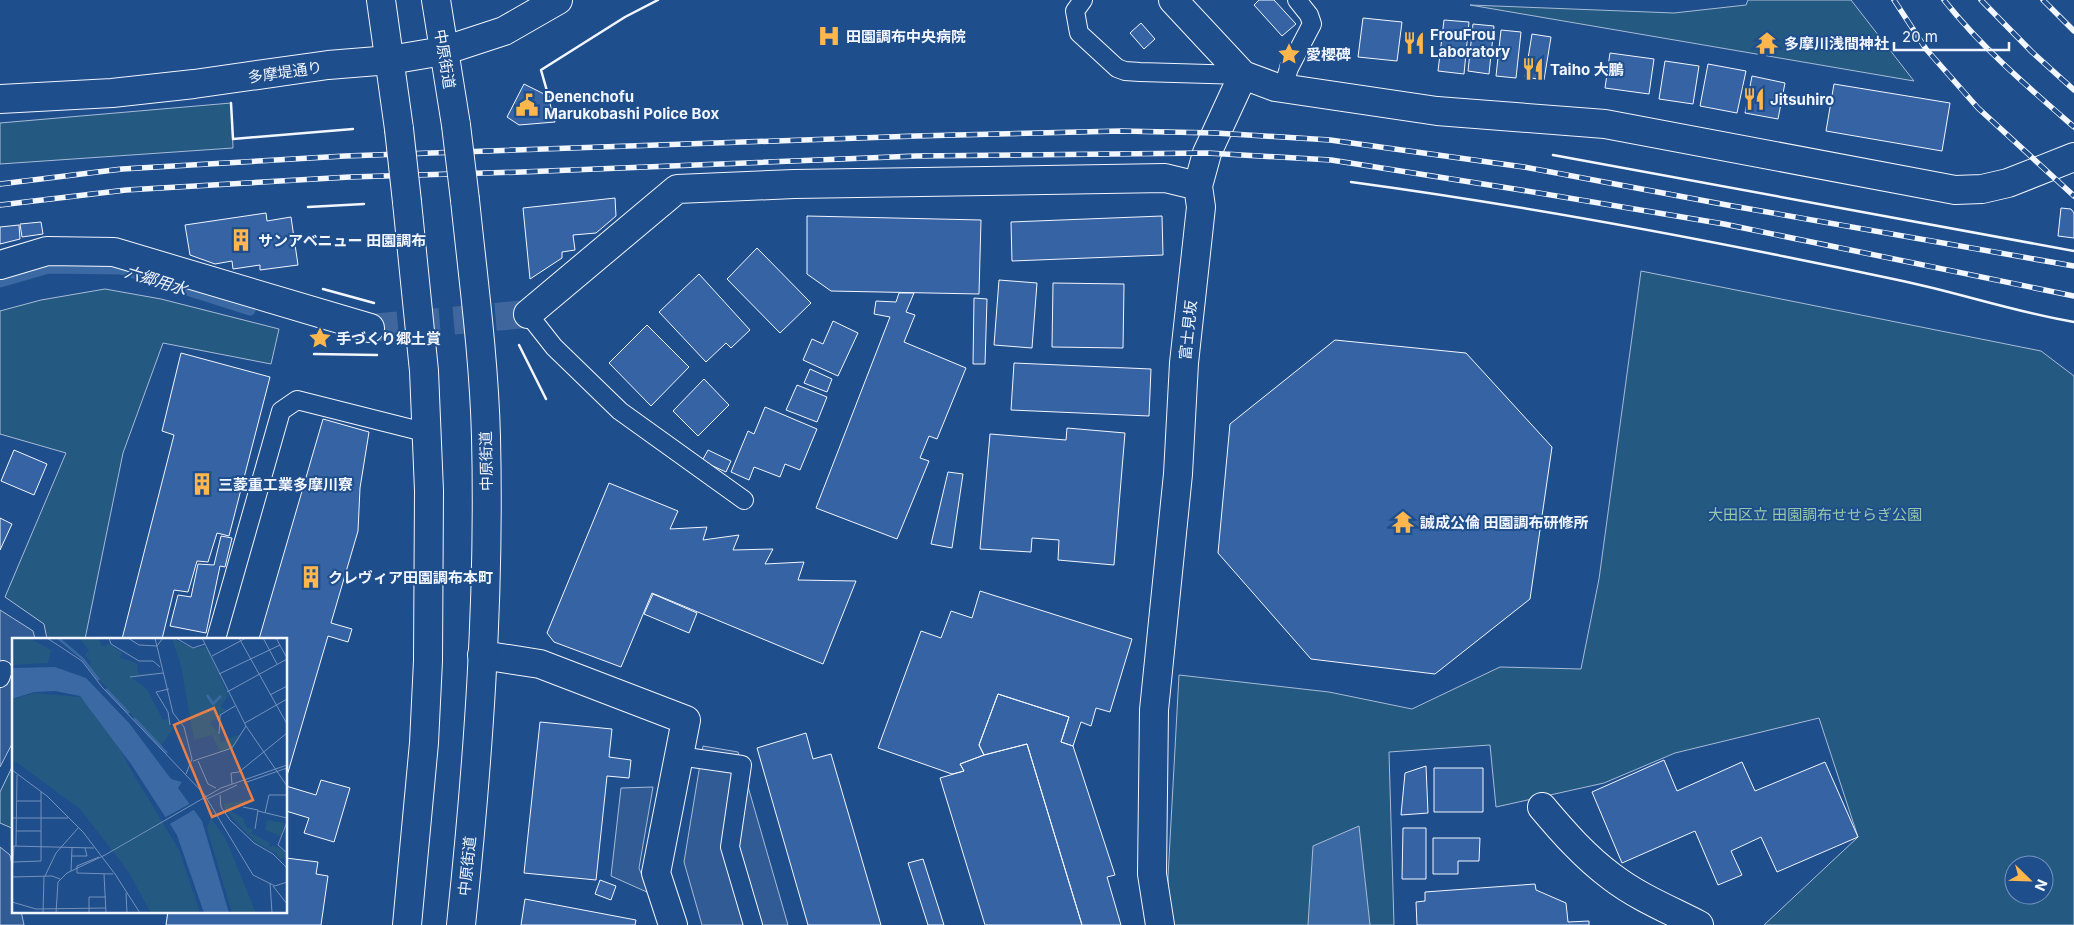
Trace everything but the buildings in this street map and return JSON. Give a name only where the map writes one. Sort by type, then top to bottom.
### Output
[{"type":"street","points":[[381,0],[407,202],[424,371],[428,433],[429,510],[426,720],[402,922]]},
{"type":"street","name":"中原街道","points":[[436,0],[456,125],[465,200],[484,391],[486,437],[486,596],[475,779],[461,925]]},
{"type":"street","name":"多摩堤通り","points":[[0,99],[112,93],[194,84],[328,65],[390,60],[443,51],[504,31],[558,0]]},
{"type":"street","points":[[1173,0],[1243,75],[1283,88],[1437,111],[1605,124],[1955,190],[1982,189],[2008,183],[2074,157]]},
{"type":"street","points":[[528,314],[678,190],[813,184],[1166,178],[1198,186],[1215,133],[1243,75]]},
{"type":"street","name":"富士見坂","points":[[1160,925],[1152,874],[1154,710],[1178,474],[1184,363],[1201,207],[1198,186]]},
{"type":"street","points":[[0,265],[48,251],[114,252],[370,328]]},
{"type":"street","points":[[482,655],[540,664],[686,720],[656,873],[673,925]]},
{"type":"street","points":[[1542,807],[1566,836],[1612,877],[1651,901],[1699,925]]},
{"type":"lane","points":[[1082,0],[1075,11],[1080,33],[1117,68],[1125,71],[1140,72],[1243,75]]},
{"type":"lane","points":[[1283,88],[1289,68],[1312,24],[1309,15],[1297,0]]},
{"type":"lane","points":[[528,314],[554,346],[620,411],[744,500]]},
{"type":"lane","points":[[216,638],[281,411],[297,400],[428,433]]},
{"type":"lane","points":[[679,756],[742,765],[730,847],[753,925]]},
{"type":"green space","points":[[1748,0],[1851,0],[1914,81],[1470,5],[1674,13],[1746,5]]},
{"type":"green space","points":[[231,103],[233,148],[0,164],[0,123]]},
{"type":"green space","name":"大田区立 田園調布せせらぎ公園","points":[[1641,271],[2041,351],[2074,376],[2074,925],[1764,925],[1858,837],[1819,718],[1675,753],[1604,783],[1496,807],[1490,745],[1389,752],[1394,925],[1170,925],[1168,877],[1179,675],[1329,692],[1412,709],[1500,667],[1581,669],[1599,579]]},
{"type":"green space","points":[[105,289],[161,299],[279,329],[271,364],[163,343],[123,453],[85,638],[47,638],[44,624],[5,597],[66,453],[0,434],[0,311],[41,300]]},
{"type":"green space","points":[[12,767],[12,828],[0,823],[0,792]]},
{"type":"shaded area","points":[[0,610],[33,631],[35,638],[12,638],[12,744],[0,767]]},
{"type":"shaded area","points":[[703,746],[738,752],[788,925],[702,925],[684,862]]},
{"type":"shaded area","points":[[653,787],[639,868],[649,893],[611,876],[621,788]]},
{"type":"shaded area","points":[[1359,826],[1370,925],[1308,925],[1313,846]]},
{"type":"shaded area","points":[[0,847],[10,855],[12,865],[12,912],[21,912],[24,925],[0,925]]},
{"type":"waterway","name":"六郷用水","points":[[0,282],[49,268],[121,269],[250,310]]},
{"type":"tunnel","points":[[370,328],[528,314]]},
{"type":"railway","points":[[1894,0],[1926,49],[1978,108],[2074,196]]},
{"type":"railway","points":[[1944,0],[1990,51],[2074,127]]},
{"type":"railway","points":[[1981,0],[2032,52],[2074,90]]},
{"type":"railway","points":[[2043,0],[2074,31]]},
{"type":"railway","points":[[0,184],[122,169],[345,156],[916,136],[1121,131],[1215,133],[1330,140],[1524,167],[2074,266]]},
{"type":"railway","points":[[0,205],[126,190],[350,177],[916,156],[1207,153],[1331,160],[1521,190],[1724,224],[2074,296]]},
{"type":"wall","points":[[549,98],[541,70],[625,17],[658,0]]},
{"type":"wall","points":[[231,103],[233,139],[353,129]]},
{"type":"wall","points":[[1553,155],[2074,251]]},
{"type":"wall","points":[[1351,182],[1489,202],[1693,238],[1898,280],[2029,313],[2074,322]]},
{"type":"wall","points":[[308,207],[364,204]]},
{"type":"wall","points":[[323,289],[374,303]]},
{"type":"wall","points":[[519,345],[546,399]]},
{"type":"wall","points":[[314,354],[377,355]]},
{"type":"place","name":"田園調布中央病院","points":[[829,36]]},
{"type":"place","name":"FrouFrou Laboratory","points":[[1414,43]]},
{"type":"place","name":"多摩川浅間神社","points":[[1767,43]]},
{"type":"place","name":"愛櫻碑","points":[[1289,54]]},
{"type":"place","name":"Taiho 大鵬","points":[[1533,69]]},
{"type":"place","name":"Jitsuhiro","points":[[1754,99]]},
{"type":"place","name":"Denenchofu Marukobashi Police Box","points":[[527,105]]},
{"type":"place","name":"サンアベニュー 田園調布","points":[[241,240]]},
{"type":"place","name":"手づくり郷土賞","points":[[320,338]]},
{"type":"place","name":"三菱重工業多摩川寮","points":[[202,484]]},
{"type":"place","name":"誠成公倫 田園調布研修所","points":[[1403,522]]},
{"type":"place","name":"クレヴィア田園調布本町","points":[[311,577]]}]
